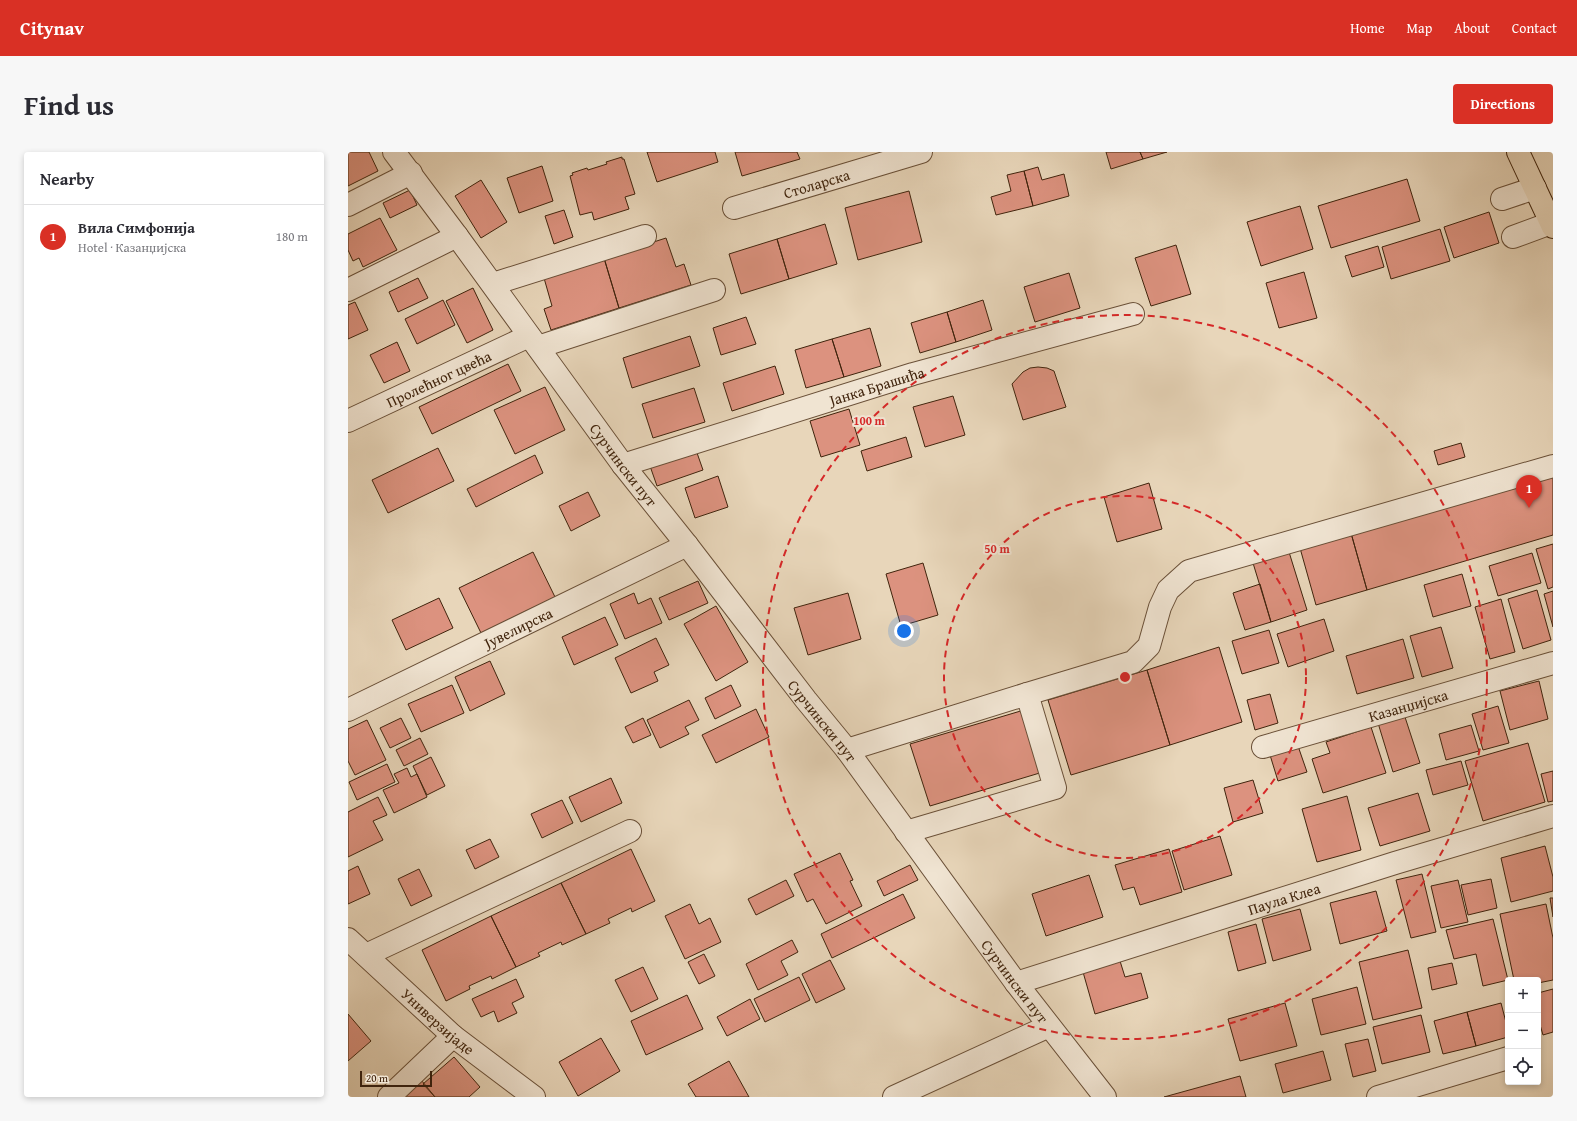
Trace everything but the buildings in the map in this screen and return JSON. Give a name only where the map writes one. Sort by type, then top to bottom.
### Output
[{"type":"main road","points":[[1518,152],[1552,225]]},
{"type":"street","name":"Сурчински пут","points":[[394,152],[458,236],[622,465],[687,545],[806,700],[847,750],[1016,982],[1105,1097]]},
{"type":"street","name":"Столарска","points":[[734,208],[921,152]]},
{"type":"street","points":[[348,206],[411,173]]},
{"type":"street","points":[[1502,198],[1535,188]]},
{"type":"street","points":[[1513,237],[1552,225]]},
{"type":"street","points":[[348,290],[458,236]]},
{"type":"street","points":[[492,284],[645,236]]},
{"type":"street","points":[[533,342],[714,290]]},
{"type":"street","name":"Јанка Брашића","points":[[622,465],[913,374],[1133,314]]},
{"type":"street","name":"Пролећног цвећа","points":[[348,421],[533,342]]},
{"type":"street","points":[[847,750],[1133,662],[1149,646],[1160,607],[1168,590],[1189,571],[1553,466]]},
{"type":"street","name":"Јувелирска","points":[[348,710],[687,545]]},
{"type":"street","name":"Казанџијска","points":[[1264,747],[1553,663]]},
{"type":"street","points":[[906,832],[1055,788],[1027,694]]},
{"type":"street","name":"Паула Клеа","points":[[1016,982],[1395,863],[1553,816]]},
{"type":"street","points":[[366,956],[630,831]]},
{"type":"street","name":"Универзијаде","points":[[348,939],[453,1036],[534,1097]]},
{"type":"street","points":[[894,1097],[1049,1026]]},
{"type":"street","points":[[389,1097],[453,1036]]},
{"type":"street","points":[[1378,1097],[1505,1059]]},
{"type":"place","name":"Вила Симфонија","points":[[1529,508]]}]
